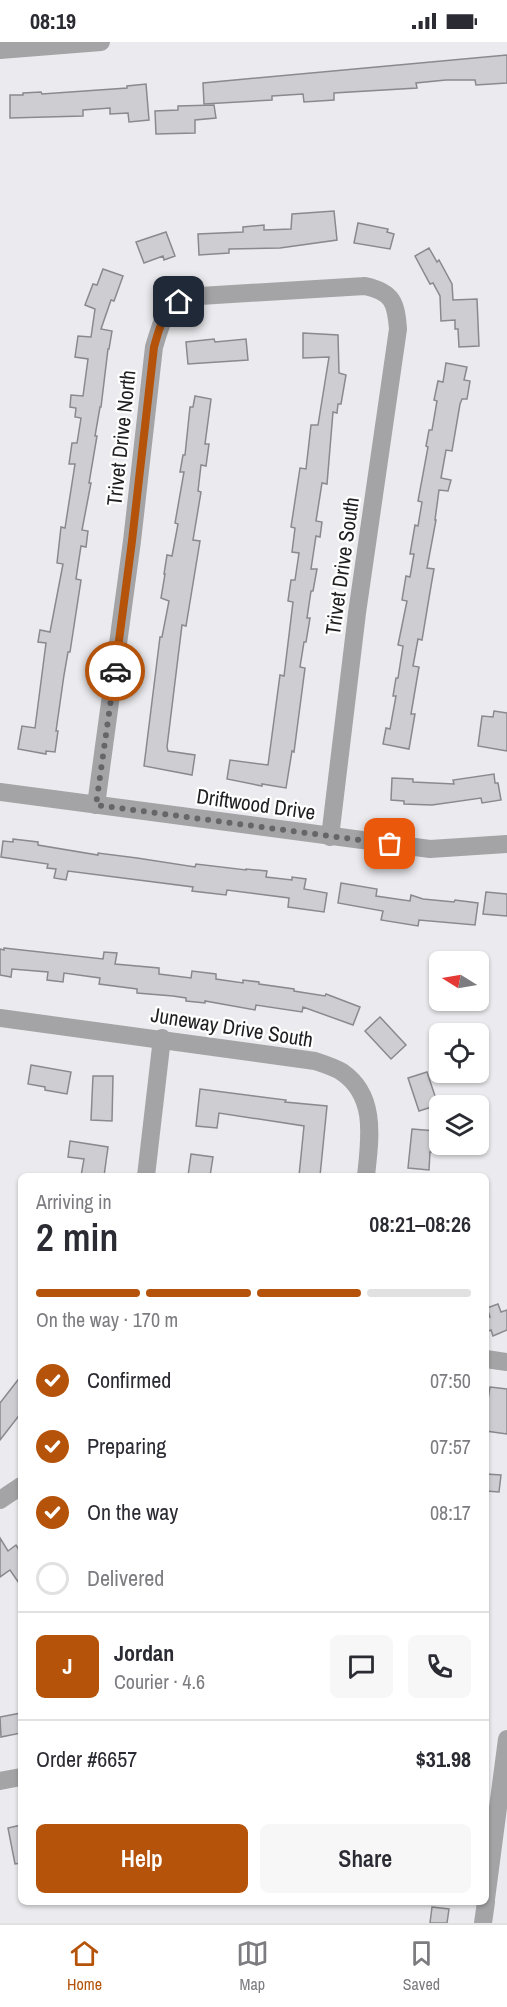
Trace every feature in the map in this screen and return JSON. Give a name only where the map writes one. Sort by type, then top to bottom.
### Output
[{"type":"street","points":[[0,50],[101,42]]},
{"type":"street","name":"Trivet Drive North","points":[[96,805],[132,541],[154,347],[162,321],[170,309],[179,302],[200,296],[365,286],[381,289],[393,302]]},
{"type":"street","name":"Trivet Drive South","points":[[330,837],[357,613],[398,329],[396,306],[393,302]]},
{"type":"street","name":"Driftwood Drive","points":[[0,792],[430,849],[507,844]]},
{"type":"street","name":"Juneway Drive South","points":[[0,1018],[162,1038],[315,1061],[339,1070],[354,1082],[364,1097],[370,1128],[366,1173]]},
{"type":"street","points":[[146,1173],[162,1038]]},
{"type":"street","points":[[489,1359],[507,1362]]},
{"type":"street","points":[[0,1500],[18,1488]]},
{"type":"street","points":[[489,1878],[507,1738]]},
{"type":"street","points":[[0,1781],[18,1778]]},
{"type":"street","points":[[483,1923],[485,1905]]},
{"type":"building","points":[[507,55],[507,83],[476,85],[475,80],[446,80],[416,83],[417,88],[334,93],[334,100],[304,102],[303,94],[272,96],[272,100],[204,104],[203,83]]},
{"type":"building","points":[[146,84],[149,120],[129,122],[128,113],[110,114],[110,108],[83,110],[83,116],[10,118],[10,95],[127,88],[127,86]]},
{"type":"building","points":[[214,105],[216,118],[195,120],[195,133],[156,134],[155,111],[178,110],[178,106]]},
{"type":"building","points":[[334,211],[337,240],[280,248],[229,249],[229,253],[199,255],[198,234],[243,232],[243,227],[264,225],[264,230],[291,229],[292,214]]},
{"type":"building","points":[[358,223],[388,229],[387,232],[394,234],[390,249],[354,243]]},
{"type":"building","points":[[166,232],[175,256],[164,260],[163,256],[144,263],[136,242]]},
{"type":"building","points":[[429,248],[437,262],[439,260],[452,284],[453,300],[477,299],[479,346],[459,347],[455,320],[441,321],[440,296],[433,283],[430,284],[415,256]]},
{"type":"building","points":[[103,269],[123,276],[114,301],[111,300],[101,329],[112,331],[95,436],[97,436],[89,483],[91,483],[82,530],[88,531],[86,547],[81,546],[76,579],[81,580],[70,652],[68,652],[64,675],[55,752],[46,751],[46,754],[18,749],[22,726],[35,728],[46,643],[38,642],[40,630],[50,632],[63,564],[57,563],[61,527],[65,528],[75,464],[69,464],[72,443],[77,443],[81,418],[75,417],[76,408],[70,407],[71,395],[83,396],[88,359],[75,357],[78,336],[91,337],[95,309],[85,305],[93,284],[97,285]]},
{"type":"building","points":[[303,333],[338,335],[339,373],[346,375],[341,404],[338,404],[337,413],[333,412],[327,484],[322,483],[316,521],[322,522],[320,537],[316,536],[311,569],[317,569],[313,591],[311,591],[307,618],[310,618],[300,667],[305,668],[294,752],[292,751],[286,788],[227,779],[230,760],[268,765],[280,675],[284,676],[293,602],[288,601],[291,580],[295,580],[299,553],[292,552],[295,528],[291,527],[300,468],[306,469],[311,425],[318,425],[329,357],[303,358]]},
{"type":"building","points":[[214,339],[215,342],[246,339],[248,360],[188,364],[186,342]]},
{"type":"building","points":[[446,363],[467,367],[464,380],[470,381],[467,399],[462,399],[460,404],[452,451],[446,450],[441,478],[451,480],[448,491],[439,490],[427,568],[434,569],[422,640],[418,639],[413,666],[419,667],[411,714],[415,714],[409,749],[383,744],[386,728],[390,729],[396,696],[393,696],[403,646],[398,645],[407,601],[402,600],[406,576],[410,577],[414,554],[410,554],[422,502],[418,501],[428,447],[426,446],[429,430],[432,430],[438,381],[443,382]]},
{"type":"building","points":[[195,396],[211,399],[205,444],[209,444],[206,466],[201,465],[198,491],[201,492],[193,540],[200,541],[186,626],[182,625],[167,747],[168,751],[195,755],[192,775],[144,766],[160,637],[162,637],[169,601],[161,598],[164,574],[167,555],[172,556],[178,524],[175,523],[184,472],[180,472],[183,455],[185,455],[190,407],[193,407]]},
{"type":"building","points":[[494,711],[507,713],[507,751],[478,746],[482,716],[493,717]]},
{"type":"building","points":[[494,774],[501,800],[482,803],[481,798],[432,805],[404,804],[404,801],[391,800],[392,778],[413,779],[413,782],[454,784],[453,780]]},
{"type":"building","points":[[13,839],[98,855],[98,853],[195,867],[196,864],[267,871],[266,877],[306,879],[304,889],[327,893],[324,912],[288,907],[289,898],[227,890],[226,895],[192,891],[193,887],[68,871],[66,880],[54,878],[56,869],[47,868],[48,864],[1,857],[3,841],[13,842]]},
{"type":"building","points":[[341,883],[377,889],[376,896],[410,901],[411,895],[423,899],[478,903],[475,925],[419,920],[418,926],[381,920],[383,911],[338,903]]},
{"type":"building","points":[[486,892],[507,894],[507,916],[483,914]]},
{"type":"building","points":[[4,948],[103,959],[104,952],[117,953],[115,964],[159,968],[159,974],[191,978],[192,971],[216,974],[216,979],[243,983],[243,980],[259,982],[259,984],[294,989],[294,991],[325,996],[326,994],[360,1007],[353,1025],[303,1007],[302,1012],[256,1005],[255,1010],[205,1001],[205,1003],[186,1001],[186,998],[137,993],[137,989],[99,984],[100,978],[64,973],[63,982],[47,980],[48,972],[12,969],[11,977],[0,975],[0,949],[4,950]]},
{"type":"building","points":[[380,1017],[406,1045],[391,1059],[365,1031]]},
{"type":"building","points":[[31,1065],[71,1072],[67,1094],[28,1084]]},
{"type":"building","points":[[427,1072],[435,1095],[429,1095],[429,1108],[419,1111],[408,1078]]},
{"type":"building","points":[[93,1076],[113,1076],[112,1121],[91,1120]]},
{"type":"building","points":[[200,1089],[327,1106],[320,1173],[299,1173],[304,1126],[219,1113],[217,1128],[196,1126]]},
{"type":"building","points":[[412,1129],[429,1130],[429,1170],[408,1168]]},
{"type":"building","points":[[70,1141],[108,1147],[104,1173],[82,1173],[84,1159],[68,1157]]},
{"type":"building","points":[[191,1154],[213,1157],[210,1173],[188,1173]]},
{"type":"building","points":[[498,1304],[501,1312],[507,1310],[507,1330],[493,1336],[491,1330],[489,1331],[489,1307]]},
{"type":"building","points":[[18,1380],[18,1417],[0,1440],[0,1403]]},
{"type":"building","points":[[490,1387],[507,1389],[507,1434],[489,1431]]},
{"type":"building","points":[[489,1474],[501,1475],[499,1492],[489,1491]]},
{"type":"building","points":[[0,1538],[8,1551],[16,1545],[18,1548],[18,1582],[10,1570],[0,1577]]},
{"type":"building","points":[[18,1714],[18,1734],[1,1737],[0,1717]]},
{"type":"building","points":[[18,1826],[18,1864],[15,1864],[8,1828]]},
{"type":"building","points":[[432,1907],[449,1909],[447,1923],[430,1923]]},
{"type":"way so far","points":[[115,671],[96,805],[390,844]]},
{"type":"route","points":[[115,671],[154,347],[162,321],[170,309],[179,302]]}]
